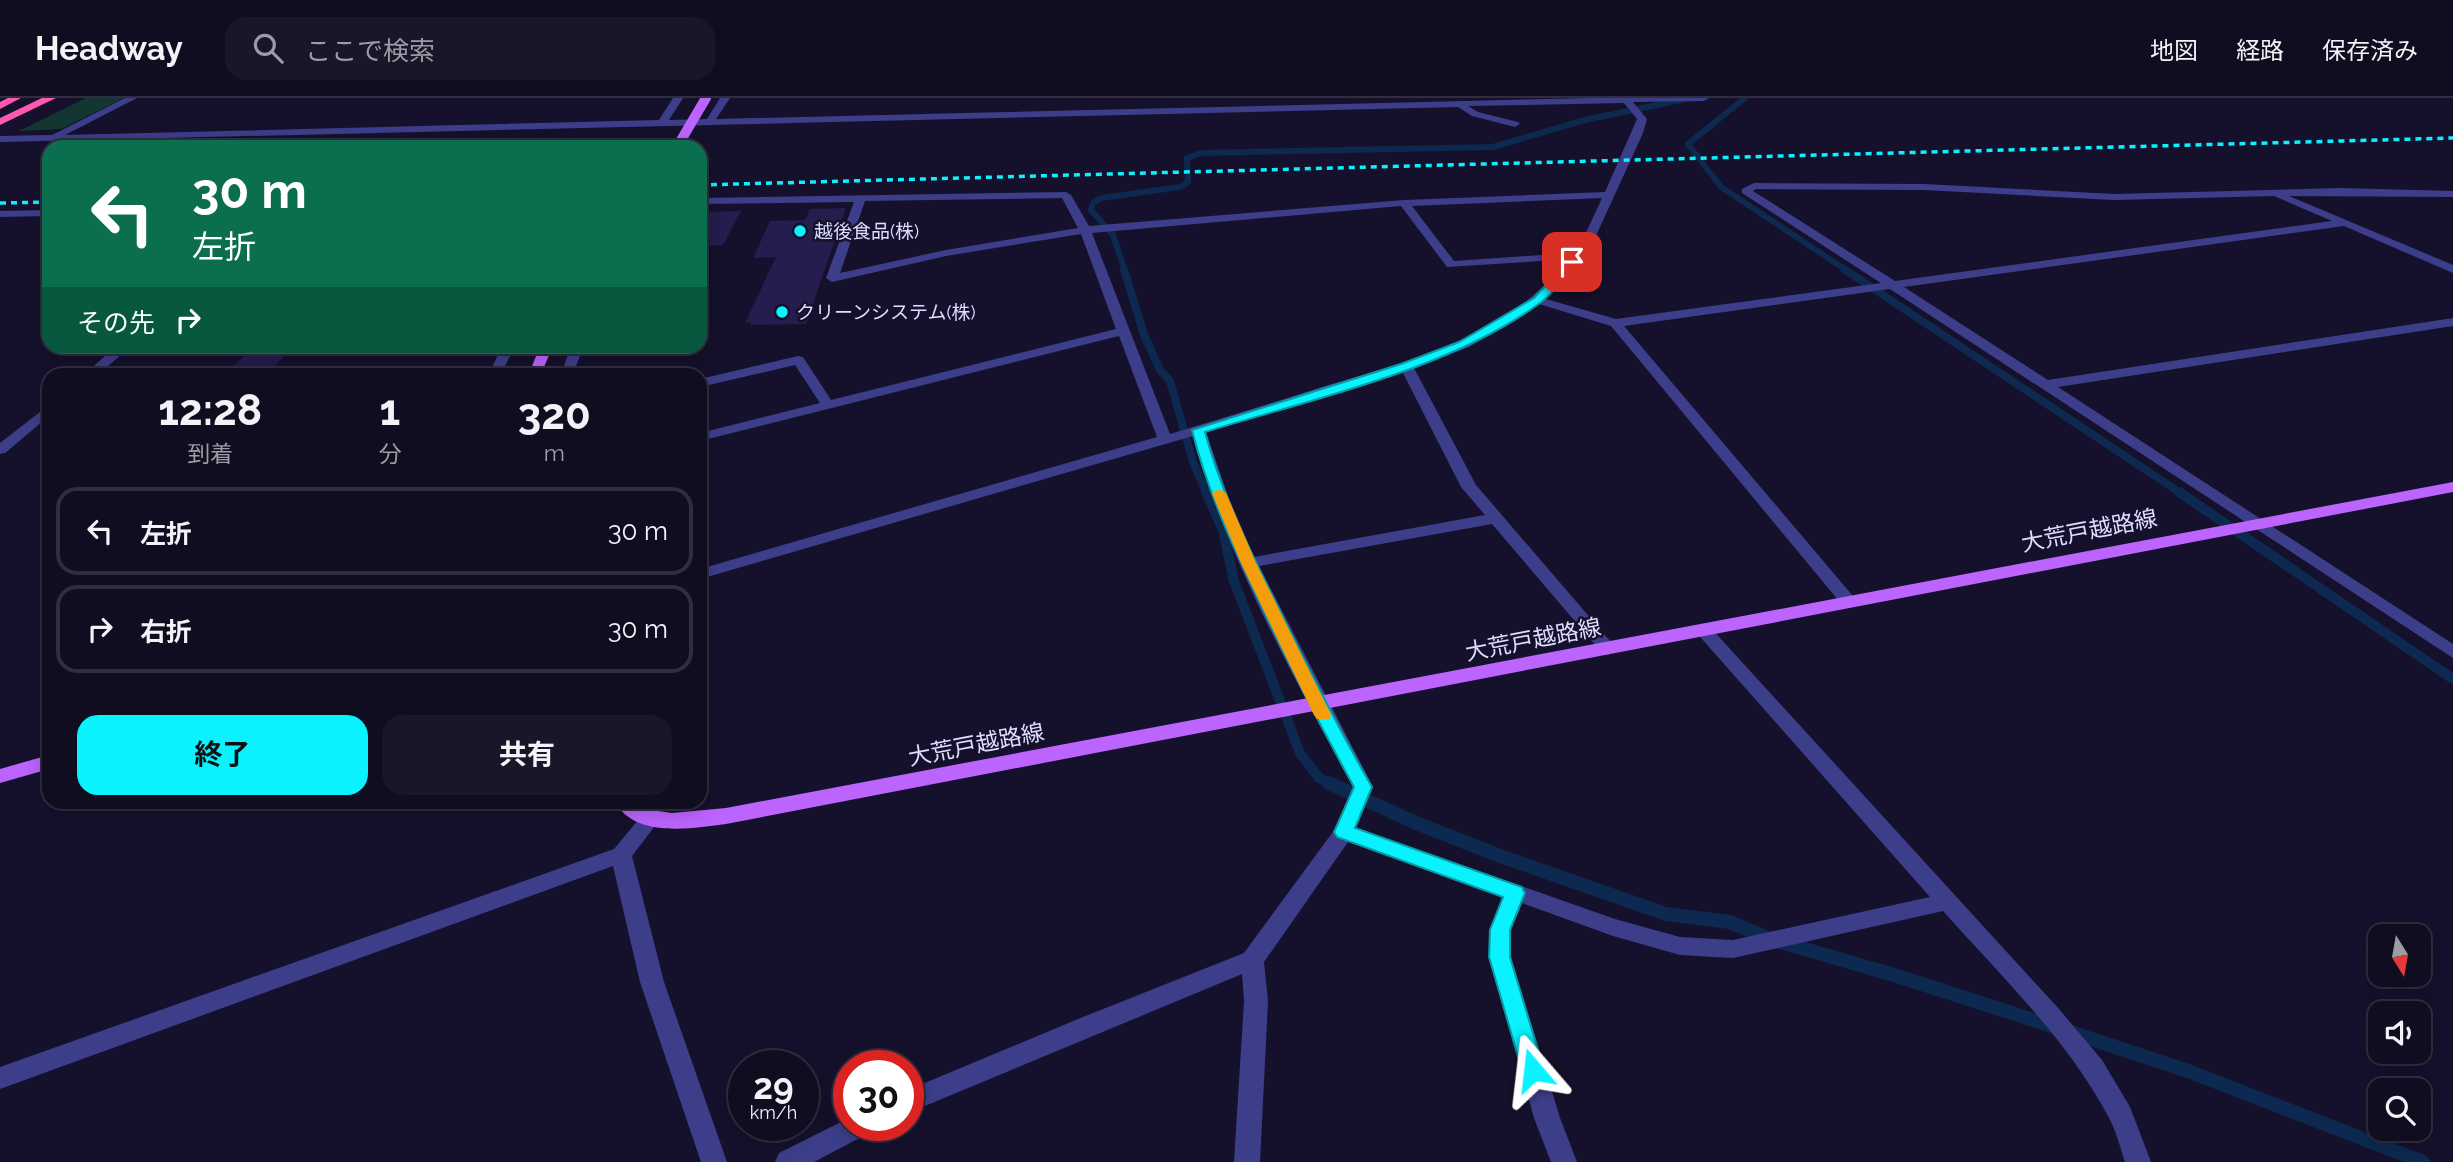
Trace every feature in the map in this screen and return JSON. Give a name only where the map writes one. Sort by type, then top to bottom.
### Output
[{"type":"highway","points":[[0,106],[16,98]]},
{"type":"highway","points":[[0,122],[49,99]]},
{"type":"main road","points":[[681,140],[706,98]]},
{"type":"main road","name":"大荒戸越路線","points":[[634,809],[651,818],[677,822],[726,816],[2453,487]]},
{"type":"main road","points":[[0,776],[42,764]]},
{"type":"street","points":[[51,138],[132,98]]},
{"type":"street","points":[[662,122],[678,98]]},
{"type":"street","points":[[710,121],[725,98]]},
{"type":"street","points":[[1419,98],[1434,104]]},
{"type":"street","points":[[0,139],[1704,98]]},
{"type":"street","points":[[707,571],[1165,440],[1405,366],[1464,344],[1538,300],[1572,262],[1589,238],[1608,195],[1625,166],[1642,119],[1626,101]]},
{"type":"street","points":[[1456,104],[1475,114],[1515,124]]},
{"type":"street","points":[[2453,194],[2273,192],[2114,197],[1924,187],[1819,186],[1754,186],[1746,191],[2453,652]]},
{"type":"street","points":[[2273,192],[2453,269]]},
{"type":"street","points":[[707,201],[1066,195],[1085,230],[1165,440]]},
{"type":"street","points":[[861,197],[832,278],[946,253],[1085,230],[1404,203],[1608,195]]},
{"type":"street","points":[[1404,203],[1451,265],[1541,258],[1572,262]]},
{"type":"street","points":[[0,214],[42,213]]},
{"type":"street","points":[[1538,300],[1615,323],[2345,223]]},
{"type":"street","points":[[2044,385],[2453,321]]},
{"type":"street","points":[[1615,323],[1849,601]]},
{"type":"street","points":[[707,435],[1122,331]]},
{"type":"street","points":[[98,368],[115,354]]},
{"type":"street","points":[[707,381],[798,360],[828,405]]},
{"type":"street","points":[[1405,366],[1469,487],[1608,649]]},
{"type":"street","points":[[0,450],[42,416]]},
{"type":"street","points":[[924,1095],[1086,1026],[1252,960],[1344,832],[1363,787],[1317,705],[1249,563],[1208,468],[1198,430]]},
{"type":"street","points":[[1249,563],[1497,518]]},
{"type":"street","points":[[1703,630],[1945,902],[2051,1016],[2093,1068],[2121,1115],[2138,1162]]},
{"type":"street","points":[[0,1078],[621,855],[651,818]]},
{"type":"street","points":[[1344,832],[1613,927],[1680,946],[1733,948],[1945,902]]},
{"type":"street","points":[[621,855],[652,982],[714,1162]]},
{"type":"street","points":[[1515,893],[1500,930],[1500,957],[1547,1118],[1564,1162]]},
{"type":"street","points":[[1247,1162],[1256,1001],[1252,960]]},
{"type":"street","points":[[788,1162],[833,1139]]},
{"type":"green space","points":[[86,98],[124,98],[61,129],[19,131]]},
{"type":"building","points":[[846,208],[806,324],[745,323],[776,257],[753,258],[770,221],[805,220],[810,209]]},
{"type":"building","points":[[741,211],[723,245],[707,246],[707,212]]},
{"type":"building","points":[[246,354],[286,354],[273,368],[231,368]]},
{"type":"waterway","points":[[1125,270],[1113,235],[1091,210],[1093,203],[1101,198],[1180,187],[1188,182],[1187,158],[1201,153],[1493,147],[1585,120],[1690,98]]},
{"type":"waterway","points":[[1745,98],[1688,144],[1721,187],[1846,270]]},
{"type":"waterway","points":[[1124,269],[1144,335],[1160,370],[1170,381],[1193,462],[1207,494]]},
{"type":"waterway","points":[[1844,269],[2179,492]]},
{"type":"waterway","points":[[1206,492],[1223,530],[1234,581],[1300,753],[1319,778],[1333,784]]},
{"type":"waterway","points":[[2179,492],[2453,679]]},
{"type":"waterway","points":[[1329,783],[1416,823],[1500,856],[1666,914],[1730,922],[1767,938],[1894,975],[2055,1027]]},
{"type":"waterway","points":[[2070,1032],[2188,1071],[2423,1162]]},
{"type":"railway","points":[[707,185],[2453,138]]},
{"type":"railway","points":[[0,203],[42,202]]},
{"type":"slow traffic","points":[[1219,493],[1249,563],[1323,715]]},
{"type":"place","name":"越後食品(株)","points":[[800,231]]},
{"type":"place","name":"クリーンシステム(株)","points":[[782,312]]},
{"type":"route","points":[[1533,1070],[1500,957],[1500,930],[1515,893],[1344,832],[1363,787],[1317,705],[1249,563],[1208,468],[1198,430],[1405,366],[1464,344],[1538,300],[1572,262]]}]
